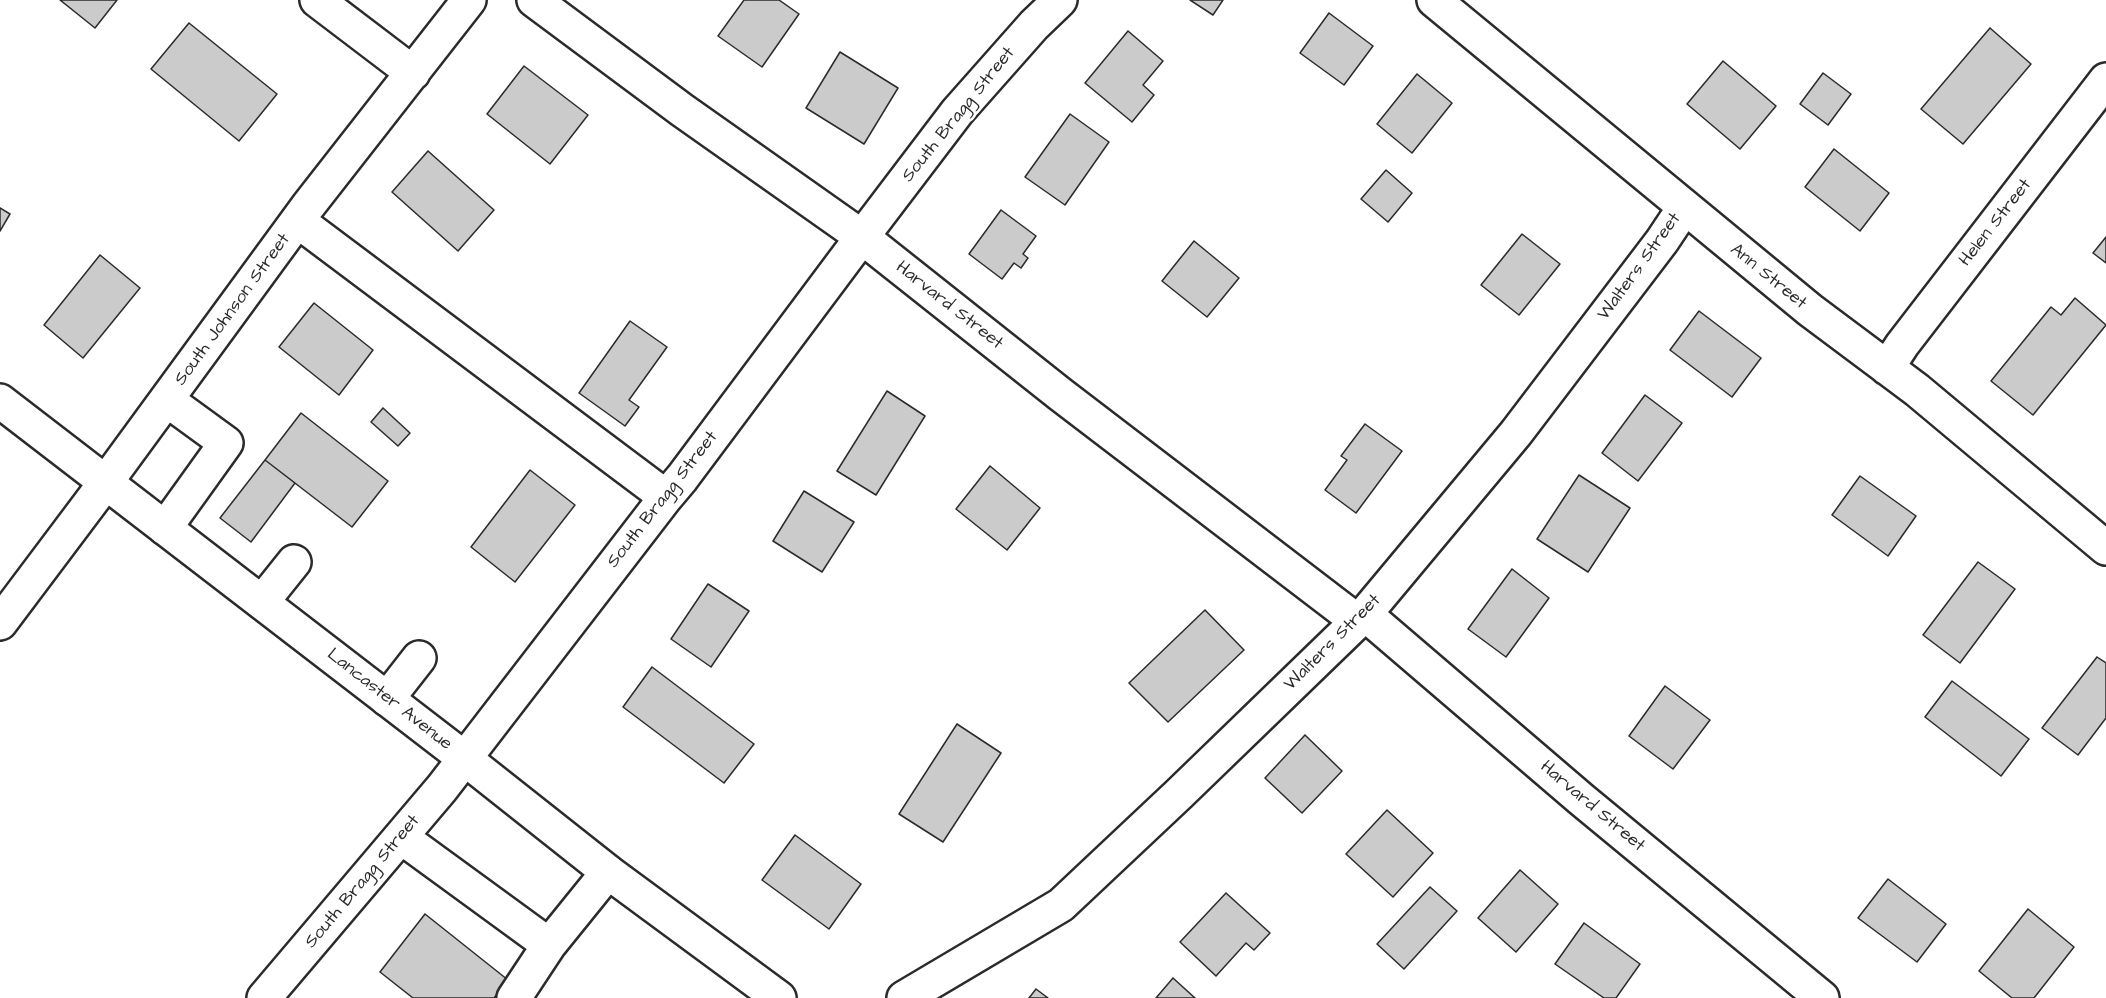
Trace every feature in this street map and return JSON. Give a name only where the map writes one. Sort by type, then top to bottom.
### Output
[{"type":"street","points":[[317,0],[413,73]]},
{"type":"street","name":"South Johnson Street","points":[[0,623],[298,221],[469,0]]},
{"type":"street","name":"Harvard Street","points":[[534,0],[682,110],[862,237],[1060,394],[1361,617],[1822,998]]},
{"type":"street","name":"South Bragg Street","points":[[266,997],[442,788],[682,478],[957,112],[1034,25],[1060,0]]},
{"type":"street","name":"Ann Street","points":[[1434,0],[1810,310],[1917,390],[2106,549]]},
{"type":"street","name":"Helen Street","points":[[1887,368],[1902,345],[2106,80]]},
{"type":"street","name":"Walters Street","points":[[904,998],[1061,905],[1361,617],[1516,433],[1662,241],[1684,208]]},
{"type":"street","points":[[298,221],[666,497]]},
{"type":"street","points":[[165,528],[226,443],[167,400]]},
{"type":"street","name":"Lancaster Avenue","points":[[0,401],[464,758],[608,872],[779,998]]},
{"type":"street","points":[[262,602],[294,562]]},
{"type":"street","points":[[387,699],[419,658]]},
{"type":"street","points":[[400,837],[549,945]]},
{"type":"street","points":[[514,998],[549,945],[608,872]]},
{"type":"building","points":[[60,0],[117,0],[95,28]]},
{"type":"building","points":[[744,0],[779,0],[799,14],[762,67],[718,36]]},
{"type":"building","points":[[1190,0],[1223,0],[1213,15]]},
{"type":"building","points":[[1329,13],[1373,46],[1344,85],[1300,53]]},
{"type":"building","points":[[189,23],[277,94],[239,141],[151,69]]},
{"type":"building","points":[[1990,28],[2031,64],[1963,144],[1921,109]]},
{"type":"building","points":[[1128,31],[1163,61],[1143,85],[1154,95],[1132,122],[1085,83]]},
{"type":"building","points":[[840,52],[898,88],[864,144],[806,108]]},
{"type":"building","points":[[1723,61],[1776,106],[1740,149],[1687,104]]},
{"type":"building","points":[[524,66],[588,115],[550,164],[487,114]]},
{"type":"building","points":[[1823,73],[1851,94],[1828,125],[1800,104]]},
{"type":"building","points":[[1417,74],[1452,103],[1412,153],[1377,124]]},
{"type":"building","points":[[1070,114],[1109,142],[1065,205],[1025,177]]},
{"type":"building","points":[[1834,149],[1889,193],[1860,231],[1805,187]]},
{"type":"building","points":[[428,151],[494,210],[458,251],[392,192]]},
{"type":"building","points":[[1386,170],[1412,193],[1388,222],[1361,199]]},
{"type":"building","points":[[0,208],[10,214],[0,231]]},
{"type":"building","points":[[1001,210],[1036,236],[1023,254],[1028,258],[1021,268],[1014,263],[1002,279],[969,254]]},
{"type":"building","points":[[1522,234],[1560,264],[1519,315],[1481,285]]},
{"type":"building","points":[[2106,237],[2106,263],[2093,253]]},
{"type":"building","points":[[1194,241],[1239,278],[1207,317],[1162,281]]},
{"type":"building","points":[[100,255],[140,288],[83,358],[44,325]]},
{"type":"building","points":[[2075,298],[2106,325],[2033,415],[1991,381],[2051,307],[2061,315]]},
{"type":"building","points":[[314,303],[373,350],[339,395],[279,347]]},
{"type":"building","points":[[1699,311],[1761,358],[1732,397],[1670,350]]},
{"type":"building","points":[[630,321],[667,347],[629,400],[639,407],[625,426],[579,393]]},
{"type":"building","points":[[887,391],[925,416],[876,495],[837,471]]},
{"type":"building","points":[[1645,395],[1682,423],[1638,481],[1602,453]]},
{"type":"building","points":[[383,408],[410,433],[398,446],[371,422]]},
{"type":"building","points":[[301,413],[388,481],[352,527],[265,460]]},
{"type":"building","points":[[1365,424],[1402,451],[1356,513],[1325,490],[1347,460],[1341,456]]},
{"type":"building","points":[[265,460],[295,483],[251,542],[220,518]]},
{"type":"building","points":[[990,466],[1040,508],[1007,550],[956,509]]},
{"type":"building","points":[[530,470],[575,505],[515,582],[471,547]]},
{"type":"building","points":[[1579,475],[1630,508],[1588,572],[1537,539]]},
{"type":"building","points":[[1860,476],[1916,516],[1888,556],[1832,515]]},
{"type":"building","points":[[804,491],[854,522],[822,572],[773,541]]},
{"type":"building","points":[[1978,562],[2015,589],[1960,663],[1923,635]]},
{"type":"building","points":[[1512,569],[1549,598],[1506,657],[1468,629]]},
{"type":"building","points":[[708,584],[749,611],[711,667],[671,639]]},
{"type":"building","points":[[1205,610],[1244,650],[1168,722],[1129,683]]},
{"type":"building","points":[[2097,657],[2106,663],[2106,718],[2078,755],[2042,728]]},
{"type":"building","points":[[652,667],[754,744],[724,783],[623,707]]},
{"type":"building","points":[[1952,681],[2029,739],[2001,776],[1925,717]]},
{"type":"building","points":[[1665,686],[1710,720],[1673,769],[1629,736]]},
{"type":"building","points":[[957,724],[1001,753],[943,842],[899,814]]},
{"type":"building","points":[[1305,735],[1342,771],[1302,813],[1265,778]]},
{"type":"building","points":[[1387,810],[1433,853],[1393,897],[1346,854]]},
{"type":"building","points":[[795,835],[861,884],[829,929],[762,880]]},
{"type":"building","points":[[1520,870],[1558,904],[1516,952],[1478,918]]},
{"type":"building","points":[[1888,879],[1946,924],[1917,962],[1858,918]]},
{"type":"building","points":[[1430,887],[1457,911],[1404,969],[1377,944]]},
{"type":"building","points":[[1226,893],[1270,933],[1254,950],[1246,943],[1216,976],[1180,942]]},
{"type":"building","points":[[2028,909],[2074,947],[2034,998],[2012,998],[1979,971]]},
{"type":"building","points":[[425,914],[508,980],[494,998],[413,998],[380,972]]},
{"type":"building","points":[[1584,923],[1640,964],[1616,998],[1604,998],[1555,964]]},
{"type":"building","points":[[1173,978],[1195,998],[1156,998]]},
{"type":"building","points":[[1036,989],[1048,998],[1029,998]]}]
